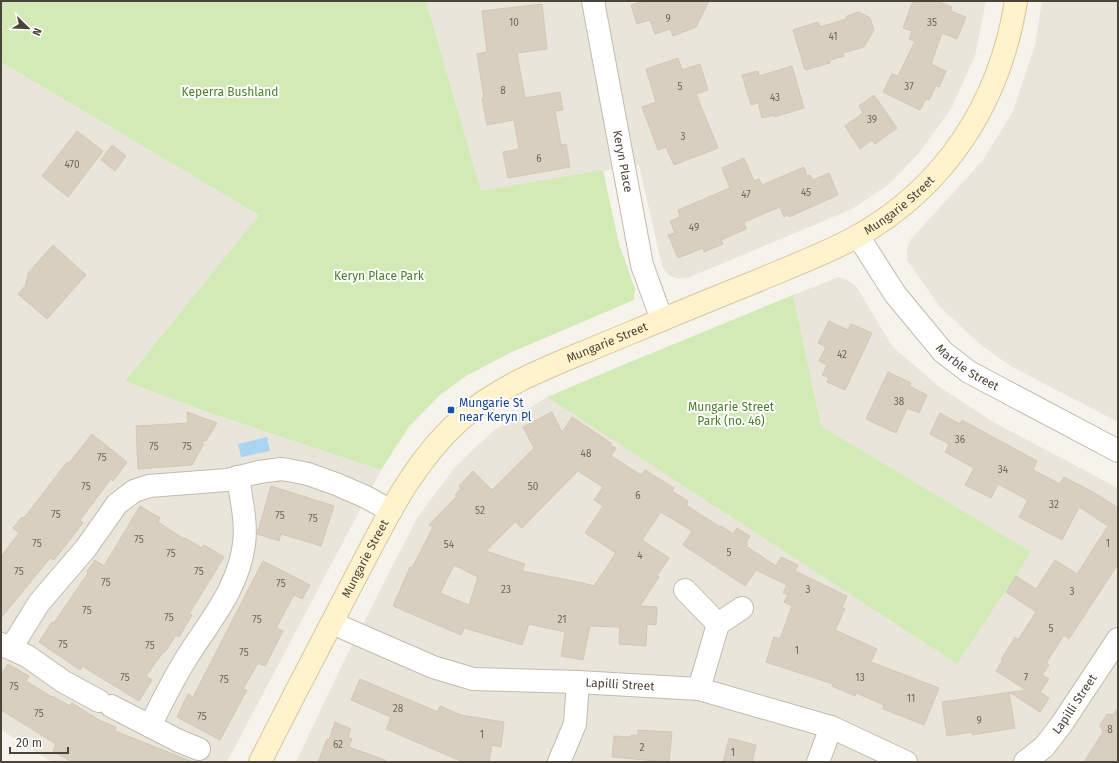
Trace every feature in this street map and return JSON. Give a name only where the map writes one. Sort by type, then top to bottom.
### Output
[{"type":"street","name":"Keryn Place","points":[[593,1],[642,265],[662,320]]},
{"type":"street","name":"Mungarie Street","points":[[260,762],[391,511],[412,474],[429,453],[459,422],[492,396],[515,382],[815,257],[858,236],[883,220],[924,186],[957,148],[974,123],[987,98],[1006,49],[1016,1]]},
{"type":"street","name":"Marble Street","points":[[858,236],[895,294],[943,352],[969,372],[1118,451]]},
{"type":"street","points":[[199,749],[179,741],[64,682],[27,656],[6,646],[86,548],[117,504],[134,491],[149,486],[223,480],[281,469],[301,472],[345,487],[391,511]]},
{"type":"street","points":[[150,726],[181,666],[225,599],[238,568],[243,551],[245,535],[238,477]]},
{"type":"street","points":[[685,590],[718,624]]},
{"type":"street","points":[[699,689],[718,624],[742,608]]},
{"type":"street","name":"Lapilli Street","points":[[332,623],[433,667],[473,679],[578,682],[699,689],[831,726],[906,762]]},
{"type":"street","name":"Lapilli Street","points":[[1025,762],[1044,747],[1061,725],[1118,639]]},
{"type":"street","points":[[559,762],[575,724],[578,682]]},
{"type":"street","points":[[818,762],[831,726]]},
{"type":"shaded area","points":[[426,1],[986,1],[975,56],[951,109],[919,153],[888,185],[852,209],[688,278],[678,279],[670,276],[664,270],[639,165],[481,192]]},
{"type":"shaded area","points":[[1042,1],[1118,1],[1118,422],[1012,367],[982,346],[940,307],[907,260],[907,248],[911,239],[983,160],[1013,111],[1035,45]]},
{"type":"shaded area","points":[[1,62],[259,215],[125,381],[207,412],[381,470],[227,762],[52,762],[1,730]]},
{"type":"shaded area","points":[[839,277],[856,286],[892,346],[938,386],[995,423],[1118,488],[1118,762],[296,762],[340,669],[417,518],[456,466],[493,431],[547,397],[957,664],[1030,552],[821,426],[793,295]]},
{"type":"green space","name":"Keryn Place Park","points":[[1,1],[426,1],[481,191],[603,170],[619,244],[635,289],[634,300],[512,352],[466,376],[440,395],[408,428],[381,470],[207,412],[125,381],[259,215],[1,62]]},
{"type":"green space","name":"Mungarie Street Park (no. 46)","points":[[793,295],[821,426],[1031,552],[957,664],[547,397]]},
{"type":"water","points":[[267,437],[270,451],[241,457],[238,444]]},
{"type":"building","points":[[643,1],[709,1],[696,27],[673,36],[670,29],[655,34],[650,20],[637,24],[631,5]]},
{"type":"building","points":[[913,1],[937,1],[952,7],[950,11],[966,17],[957,39],[942,33],[931,64],[946,71],[939,87],[936,86],[929,100],[926,99],[920,110],[883,92],[892,74],[898,76],[915,41],[909,39],[912,31],[903,28]]},
{"type":"building","points":[[542,4],[547,49],[517,53],[525,98],[560,92],[563,110],[555,111],[561,145],[566,144],[570,167],[508,178],[503,152],[519,149],[514,120],[487,125],[477,54],[487,52],[482,11]]},
{"type":"building","points":[[859,12],[870,18],[874,30],[864,47],[843,53],[844,56],[830,60],[830,63],[805,70],[793,30],[818,22],[820,27],[846,19],[847,16]]},
{"type":"building","points":[[678,58],[682,70],[700,64],[708,90],[696,94],[718,148],[674,165],[666,147],[658,150],[642,107],[656,102],[646,69]]},
{"type":"building","points":[[792,66],[804,108],[774,117],[774,115],[762,118],[758,103],[751,105],[742,75],[758,71],[759,76]]},
{"type":"building","points":[[874,95],[897,128],[875,144],[872,140],[860,149],[845,126],[863,113],[859,106]]},
{"type":"building","points":[[77,131],[103,151],[68,197],[42,176]]},
{"type":"building","points":[[112,145],[126,156],[115,171],[101,160]]},
{"type":"building","points":[[744,158],[754,181],[759,179],[762,185],[804,167],[807,176],[810,175],[813,180],[829,173],[838,195],[789,217],[788,215],[784,217],[780,207],[744,222],[746,229],[721,240],[723,244],[704,252],[703,248],[678,258],[668,235],[675,233],[670,221],[680,217],[678,210],[730,188],[722,168]]},
{"type":"building","points":[[53,245],[86,275],[47,319],[18,294],[25,286],[29,272]]},
{"type":"building","points":[[829,321],[848,330],[851,324],[872,333],[845,390],[827,382],[829,378],[822,375],[827,365],[819,361],[826,347],[818,343]]},
{"type":"building","points":[[888,372],[911,383],[909,386],[927,395],[919,413],[907,408],[896,433],[866,419]]},
{"type":"building","points":[[187,412],[217,423],[206,441],[203,440],[203,445],[192,465],[138,469],[136,426],[188,423]]},
{"type":"building","points":[[552,412],[562,432],[572,417],[611,443],[610,445],[616,448],[611,456],[641,475],[645,470],[674,488],[672,491],[688,501],[686,505],[720,527],[721,526],[733,534],[737,528],[750,536],[746,546],[776,566],[781,557],[798,565],[795,571],[847,596],[842,608],[845,609],[835,630],[877,649],[871,662],[939,688],[924,725],[883,709],[884,705],[856,693],[855,696],[832,686],[833,684],[766,662],[774,637],[780,639],[792,606],[784,602],[788,595],[783,593],[787,585],[756,570],[745,586],[683,545],[692,531],[661,512],[642,540],[669,558],[657,576],[659,577],[640,606],[657,607],[656,625],[647,624],[646,646],[619,644],[620,627],[590,626],[583,660],[561,656],[565,632],[529,624],[522,645],[464,628],[461,635],[393,606],[410,567],[412,568],[433,527],[429,525],[457,496],[455,495],[461,488],[459,486],[473,471],[492,490],[534,448],[523,427]],"holes":[[[578,471],[603,487],[594,500],[603,506],[585,533],[616,553],[594,586],[522,571],[525,564],[486,551],[515,522],[522,528]],[[454,565],[478,577],[469,605],[440,593]]]},
{"type":"building","points":[[940,413],[960,424],[962,420],[1037,461],[1033,470],[1060,484],[1064,477],[1093,492],[1118,508],[1118,564],[1069,639],[1064,635],[1046,663],[1049,665],[1042,675],[1049,679],[1040,692],[1049,698],[1040,712],[1010,692],[1026,690],[996,671],[1015,637],[1018,640],[1036,612],[1006,592],[1016,576],[1036,589],[1055,560],[1077,574],[1108,526],[1079,507],[1062,540],[1019,517],[1028,500],[998,484],[991,498],[965,485],[974,468],[945,452],[949,444],[930,434]]},
{"type":"building","points":[[92,434],[127,462],[113,481],[111,479],[80,520],[83,523],[54,560],[50,558],[1,618],[1,557],[19,533],[13,528],[22,517],[24,518],[67,462],[69,463]]},
{"type":"building","points":[[271,486],[334,506],[321,546],[281,534],[279,541],[257,534]]},
{"type":"building","points":[[140,506],[160,518],[158,522],[184,539],[185,538],[202,548],[204,545],[224,557],[189,614],[192,615],[179,637],[176,635],[146,676],[152,680],[139,701],[82,666],[80,670],[39,642],[52,622],[54,623],[88,573],[87,571],[95,560],[104,566]]},
{"type":"building","points":[[263,561],[310,585],[302,599],[294,595],[276,628],[283,631],[265,666],[258,663],[243,689],[247,690],[220,740],[177,717],[188,694],[193,697]]},
{"type":"building","points":[[8,664],[29,676],[26,681],[52,697],[70,706],[72,703],[101,721],[116,727],[115,731],[193,762],[72,762],[53,751],[56,744],[1,710],[1,675]]},
{"type":"building","points":[[360,679],[438,712],[440,706],[461,715],[504,722],[501,747],[492,745],[489,762],[463,762],[386,729],[391,717],[351,700]]},
{"type":"building","points":[[1009,692],[1015,728],[972,735],[972,732],[947,736],[942,702]]},
{"type":"building","points":[[1118,708],[1118,762],[1084,762],[1103,732],[1100,725],[1107,714],[1113,715]]},
{"type":"building","points":[[335,722],[351,729],[348,737],[352,739],[349,747],[385,760],[384,762],[318,762],[327,739],[329,740]]},
{"type":"building","points":[[638,730],[672,732],[669,762],[612,757],[614,736],[631,737],[631,735],[638,735]]},
{"type":"building","points":[[729,738],[756,745],[752,762],[723,762]]},
{"type":"place","name":"Mungarie St near Keryn Pl","points":[[451,410]]},
{"type":"park label","name":"Keperra Bushland","points":[[230,92]]}]
